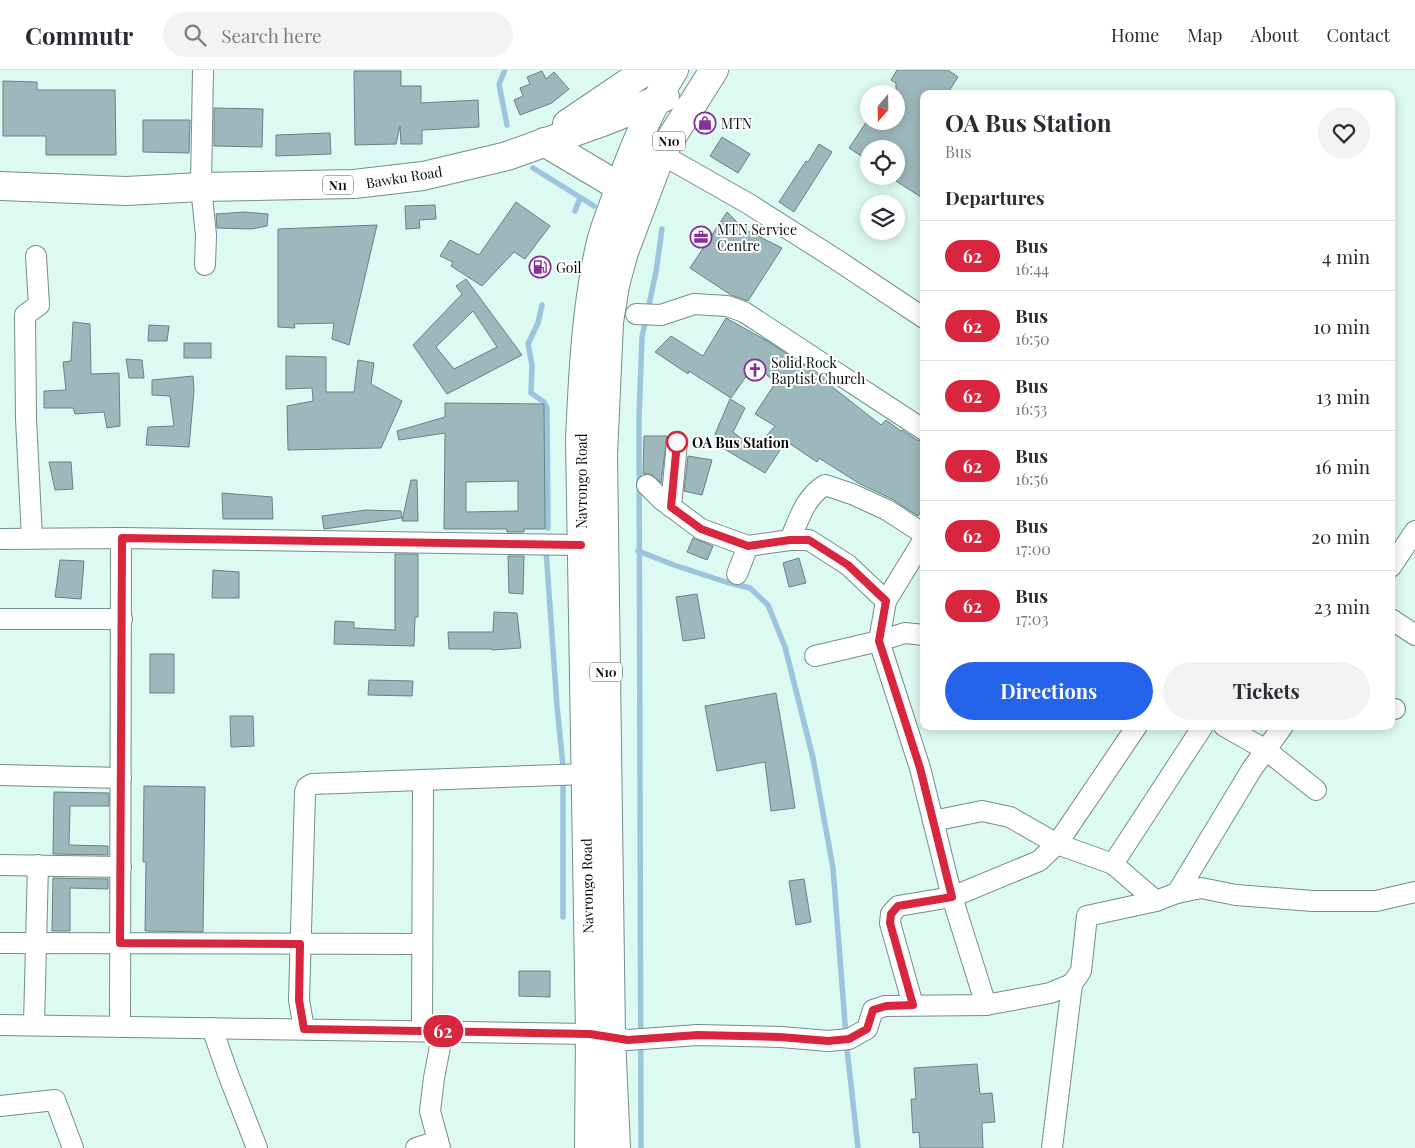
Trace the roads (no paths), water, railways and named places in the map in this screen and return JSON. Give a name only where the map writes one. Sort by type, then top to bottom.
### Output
[{"type":"highway","name":"N11","points":[[544,142],[581,113],[647,70]]},
{"type":"highway","name":"Navrongo Road","points":[[616,1148],[601,1036],[586,774],[580,439],[584,362],[591,296],[602,240],[636,142],[656,100],[674,70]]},
{"type":"highway","name":"Bawku Road","points":[[0,186],[126,191],[201,187],[354,184],[423,176],[507,156],[605,121],[709,77]]},
{"type":"highway","name":"Navrongo Road","points":[[589,1148],[601,1036],[603,455],[609,322],[615,285],[624,252],[645,201],[661,154],[709,77]]},
{"type":"highway","points":[[544,142],[645,201]]},
{"type":"street","points":[[203,70],[201,187],[206,234],[204,266]]},
{"type":"street","points":[[661,154],[749,204],[920,315]]},
{"type":"street","points":[[32,538],[26,419],[25,316],[40,305],[36,256]]},
{"type":"street","points":[[636,314],[661,315],[694,304],[726,306],[744,312],[920,427]]},
{"type":"street","points":[[671,507],[677,442]]},
{"type":"street","points":[[647,485],[671,507],[701,529],[748,546],[790,540],[809,540],[848,565],[886,601]]},
{"type":"street","points":[[790,540],[804,506],[817,490],[826,485],[852,494],[887,510],[920,531]]},
{"type":"street","points":[[1395,561],[1415,531]]},
{"type":"street","points":[[0,539],[122,538],[581,545]]},
{"type":"street","points":[[120,1027],[122,538]]},
{"type":"street","points":[[737,574],[748,546]]},
{"type":"street","points":[[920,546],[886,601],[879,641],[916,728],[933,821],[952,897],[986,1005]]},
{"type":"street","points":[[0,619],[122,619]]},
{"type":"street","points":[[1395,622],[1415,635]]},
{"type":"street","points":[[815,656],[906,633],[920,635]]},
{"type":"street","points":[[913,1005],[890,923],[891,914],[898,906],[952,897],[1039,861],[1057,844],[1134,730]]},
{"type":"street","points":[[1113,864],[1200,730]]},
{"type":"street","points":[[1231,730],[1266,750],[1316,790]]},
{"type":"street","points":[[1176,892],[1252,768],[1280,730]]},
{"type":"street","points":[[304,1029],[299,1000],[305,792],[307,787],[312,784],[586,774]]},
{"type":"street","points":[[0,775],[121,778]]},
{"type":"street","points":[[422,1031],[423,780]]},
{"type":"street","points":[[933,821],[982,811],[1010,817],[1057,844],[1113,864],[1156,901]]},
{"type":"street","points":[[0,865],[121,867]]},
{"type":"street","points":[[34,1025],[38,865]]},
{"type":"street","points":[[1052,1148],[1072,984],[1081,971],[1087,916],[1156,901],[1176,892],[1201,888],[1236,895],[1322,902],[1376,901],[1415,892]]},
{"type":"street","points":[[0,943],[422,944]]},
{"type":"street","points":[[0,1025],[443,1031],[601,1036],[628,1040],[716,1036],[780,1037],[828,1041],[849,1039],[867,1029],[873,1010],[886,1006],[986,1005],[1050,993],[1072,984]]},
{"type":"street","points":[[212,1028],[257,1148]]},
{"type":"street","points":[[416,1148],[439,1144],[430,1111],[443,1031]]},
{"type":"street","points":[[0,1106],[55,1100],[73,1148]]},
{"type":"waterway","points":[[505,70],[499,84],[507,125]]},
{"type":"waterway","points":[[533,168],[594,206]]},
{"type":"waterway","points":[[575,211],[580,198]]},
{"type":"waterway","points":[[641,1148],[639,418],[642,337],[656,272],[662,229]]},
{"type":"waterway","points":[[542,305],[538,323],[528,344],[532,365],[531,393],[544,402],[547,408],[548,528]]},
{"type":"waterway","points":[[546,550],[563,766],[563,917]]},
{"type":"waterway","points":[[638,551],[674,565],[750,588],[768,605],[785,647],[813,758],[833,868],[847,1049],[858,1148]]},
{"type":"place","name":"MTN","points":[[705,123]]},
{"type":"place","name":"MTN Service Centre","points":[[701,237]]},
{"type":"place","name":"Goil","points":[[540,267]]},
{"type":"place","name":"Solid Rock Baptist Church","points":[[755,370]]},
{"type":"place","name":"OA Bus Station","points":[[677,442]]}]
